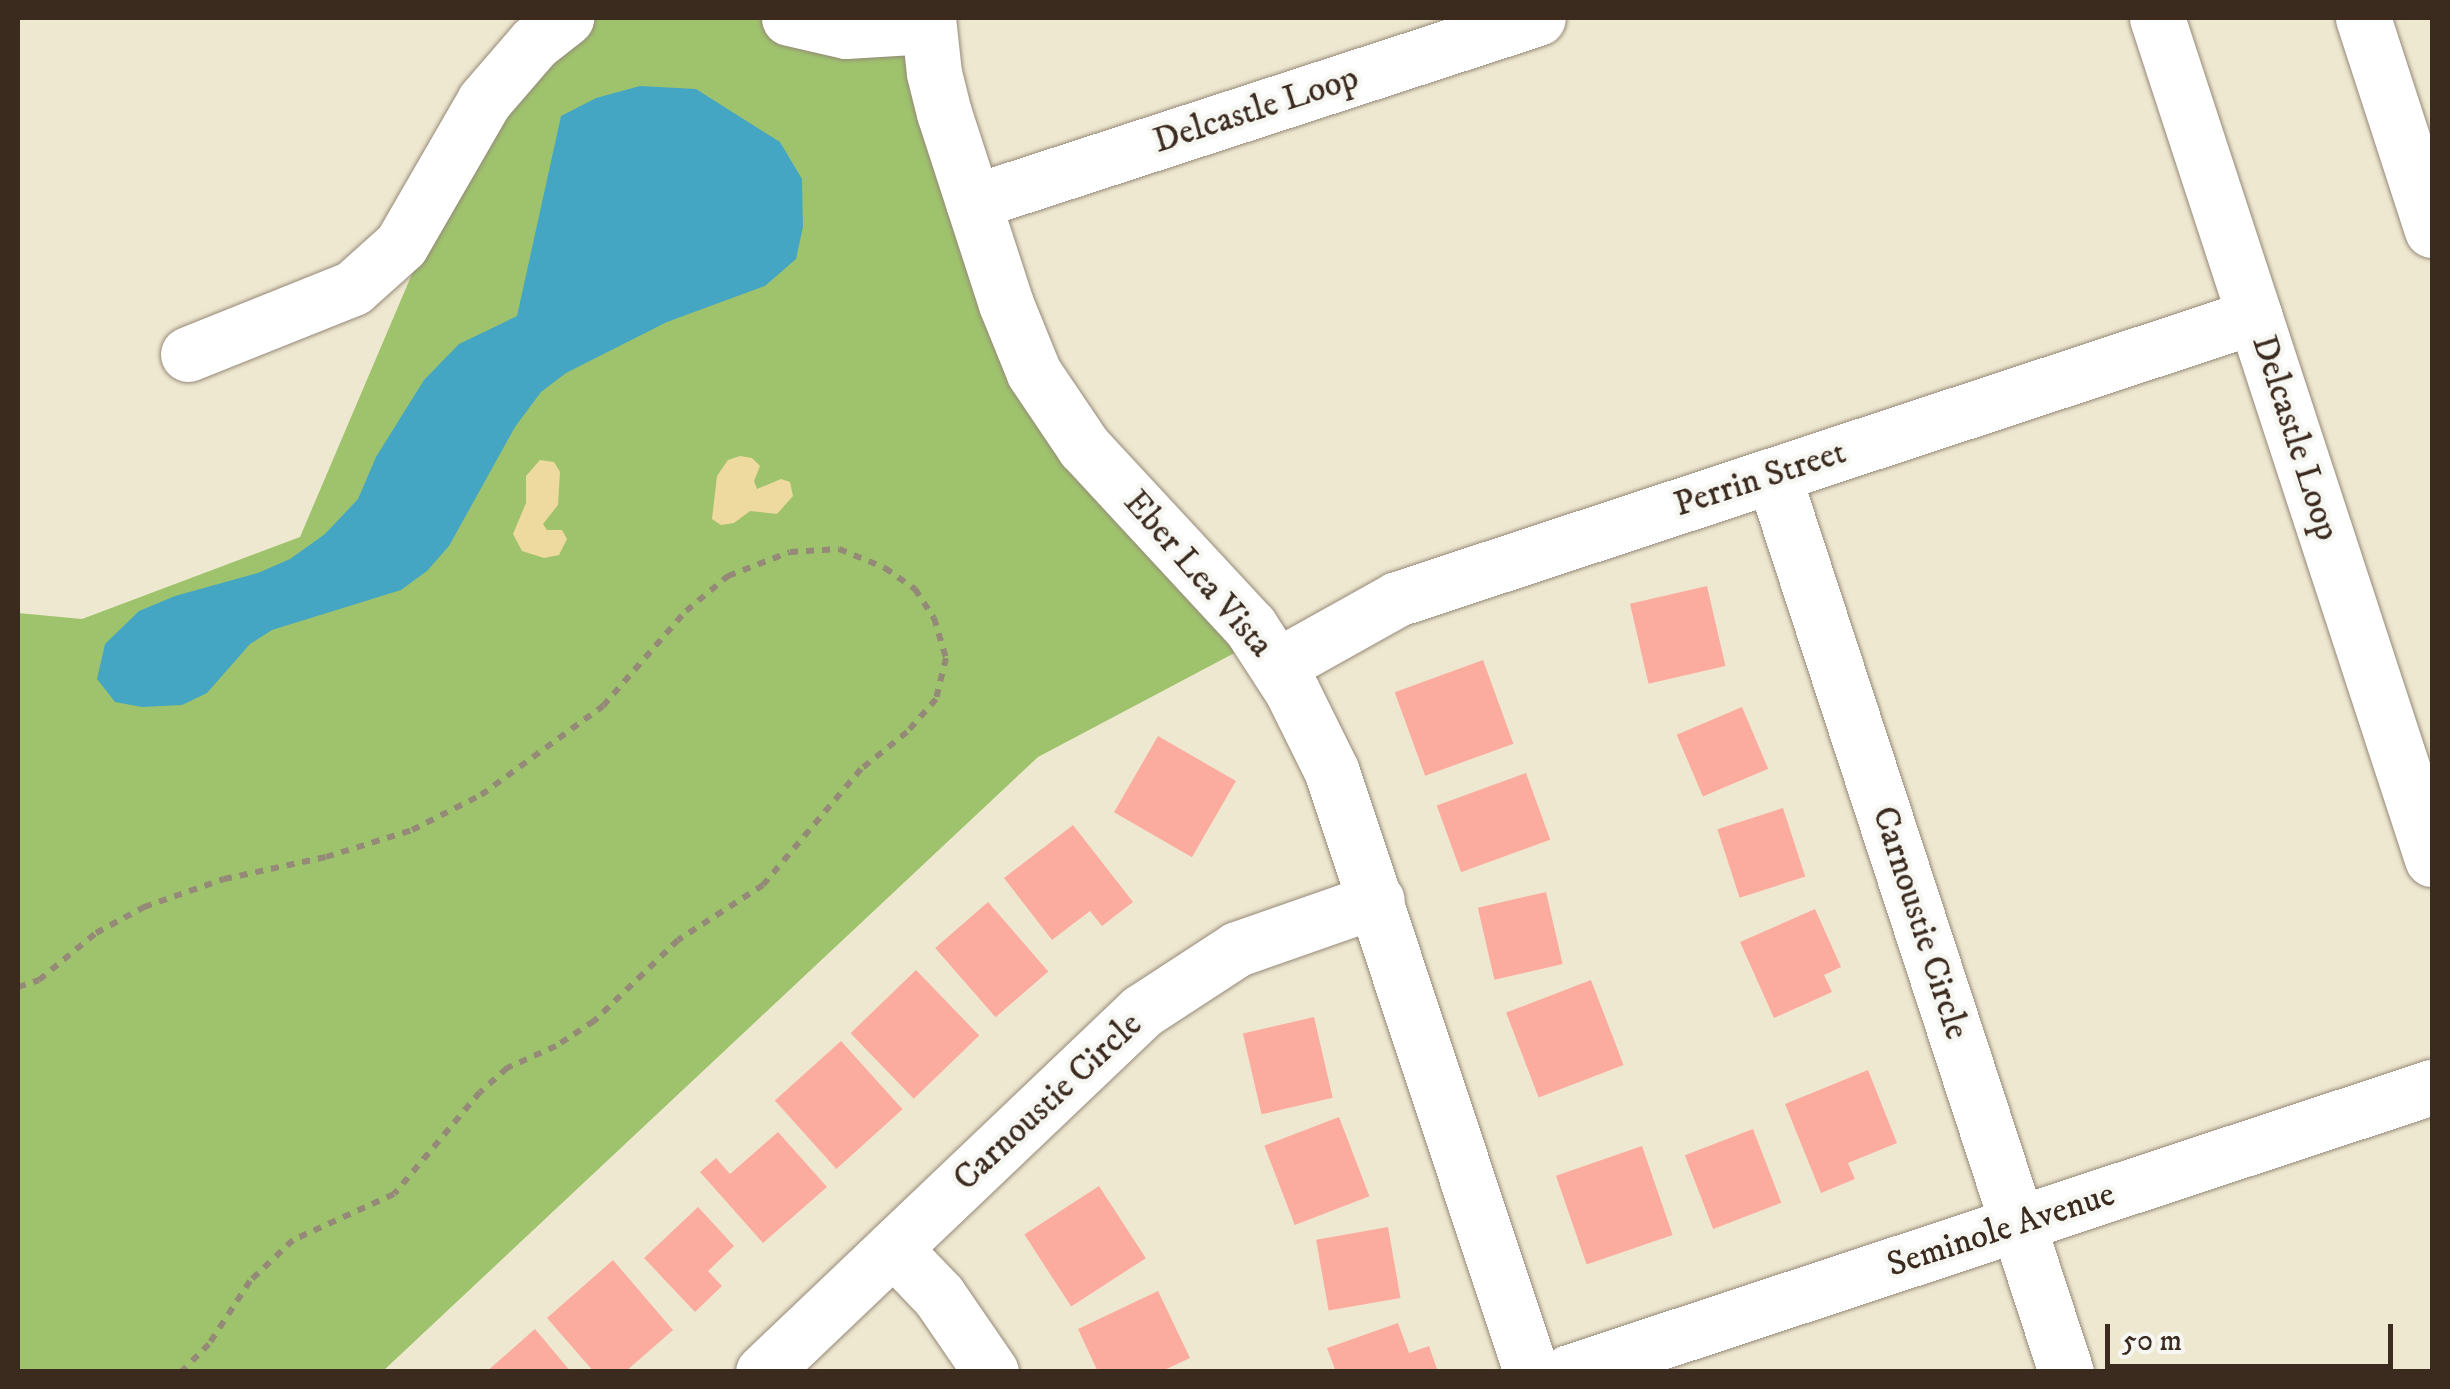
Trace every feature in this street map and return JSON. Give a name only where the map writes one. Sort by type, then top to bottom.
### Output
[{"type":"street","points":[[188,354],[354,288],[401,245],[484,101],[534,43],[566,18]]},
{"type":"street","points":[[789,18],[846,31],[928,22]]},
{"type":"street","name":"Delcastle Loop","points":[[974,202],[1538,18]]},
{"type":"street","name":"Delcastle Loop","points":[[2157,18],[2432,859]]},
{"type":"street","points":[[2363,18],[2432,230]]},
{"type":"street","name":"Eber Lea Vista","points":[[928,22],[934,74],[974,202],[1020,340],[1056,407],[1084,447],[1232,604],[1276,666],[1332,772],[1532,1372]]},
{"type":"street","name":"Perrin Street","points":[[1276,666],[1397,598],[2254,316]]},
{"type":"street","name":"Carnoustie Circle","points":[[1773,475],[2066,1372]]},
{"type":"street","name":"Carnoustie Circle","points":[[763,1372],[1142,1011],[1237,950],[1377,900]]},
{"type":"street","name":"Seminole Avenue","points":[[1569,1372],[2432,1087]]},
{"type":"street","points":[[894,1248],[939,1296],[990,1372]]},
{"type":"path","points":[[18,987],[39,980],[96,933],[144,906],[224,878],[326,857],[412,830],[480,794],[603,706],[686,611],[728,576],[790,552],[838,549],[885,568],[916,589],[934,618],[946,658],[936,699],[907,732],[861,769],[763,884],[678,940],[594,1020],[556,1046],[508,1068],[480,1092],[394,1194],[293,1240],[250,1281],[209,1344],[181,1372]]},
{"type":"green space","points":[[521,18],[905,18],[1035,413],[1242,649],[1038,757],[383,1371],[18,1372],[18,613],[82,619],[300,537]]},
{"type":"sand","points":[[752,458],[760,466],[754,481],[757,489],[781,479],[790,482],[793,496],[777,514],[750,511],[734,523],[721,525],[712,519],[717,476],[728,460]]},
{"type":"sand","points":[[540,460],[554,462],[560,472],[558,505],[543,524],[547,530],[562,530],[567,539],[559,555],[544,558],[522,551],[513,534],[526,503],[526,476]]},
{"type":"water","points":[[640,86],[696,89],[780,142],[802,179],[803,227],[796,259],[765,286],[667,322],[566,373],[541,392],[515,427],[449,546],[427,571],[401,590],[272,630],[250,644],[207,693],[182,705],[142,707],[115,702],[97,679],[105,644],[139,611],[175,596],[258,573],[290,559],[325,534],[358,499],[376,457],[424,380],[459,344],[517,316],[561,116],[596,98]]},
{"type":"building","points":[[1707,586],[1725,666],[1648,684],[1630,604]]},
{"type":"building","points":[[1483,660],[1513,744],[1425,776],[1395,692]]},
{"type":"building","points":[[1742,707],[1768,769],[1703,796],[1677,735]]},
{"type":"building","points":[[1158,736],[1236,781],[1192,857],[1114,812]]},
{"type":"building","points":[[1526,773],[1550,840],[1461,872],[1437,805]]},
{"type":"building","points":[[1783,808],[1805,876],[1740,898],[1717,829]]},
{"type":"building","points":[[1073,825],[1133,902],[1102,926],[1090,911],[1052,940],[1004,878]]},
{"type":"building","points":[[1546,892],[1563,964],[1494,980],[1478,908]]},
{"type":"building","points":[[988,902],[1048,971],[996,1017],[935,948]]},
{"type":"building","points":[[1815,909],[1841,967],[1824,975],[1832,992],[1774,1018],[1740,942]]},
{"type":"building","points":[[916,970],[979,1035],[914,1099],[851,1033]]},
{"type":"building","points":[[1591,980],[1624,1065],[1539,1098],[1506,1013]]},
{"type":"building","points":[[1314,1017],[1333,1098],[1262,1114],[1243,1033]]},
{"type":"building","points":[[841,1041],[903,1109],[836,1169],[775,1101]]},
{"type":"building","points":[[1868,1070],[1897,1143],[1848,1163],[1855,1179],[1821,1193],[1785,1104]]},
{"type":"building","points":[[1339,1117],[1369,1196],[1295,1225],[1264,1146]]},
{"type":"building","points":[[1753,1129],[1781,1203],[1713,1229],[1685,1155]]},
{"type":"building","points":[[778,1132],[827,1187],[763,1243],[700,1172],[716,1158],[730,1174]]},
{"type":"building","points":[[1642,1146],[1673,1235],[1587,1265],[1556,1176]]},
{"type":"building","points":[[1099,1186],[1146,1258],[1071,1307],[1024,1234]]},
{"type":"building","points":[[698,1207],[734,1246],[708,1271],[722,1286],[695,1312],[644,1258]]},
{"type":"building","points":[[1388,1227],[1401,1298],[1329,1311],[1316,1240]]},
{"type":"building","points":[[613,1260],[673,1330],[625,1372],[594,1372],[547,1318]]},
{"type":"building","points":[[1158,1291],[1190,1358],[1160,1372],[1098,1372],[1078,1329]]},
{"type":"building","points":[[1398,1323],[1409,1353],[1429,1346],[1438,1372],[1336,1372],[1327,1348]]},
{"type":"building","points":[[535,1329],[571,1372],[486,1372]]}]
